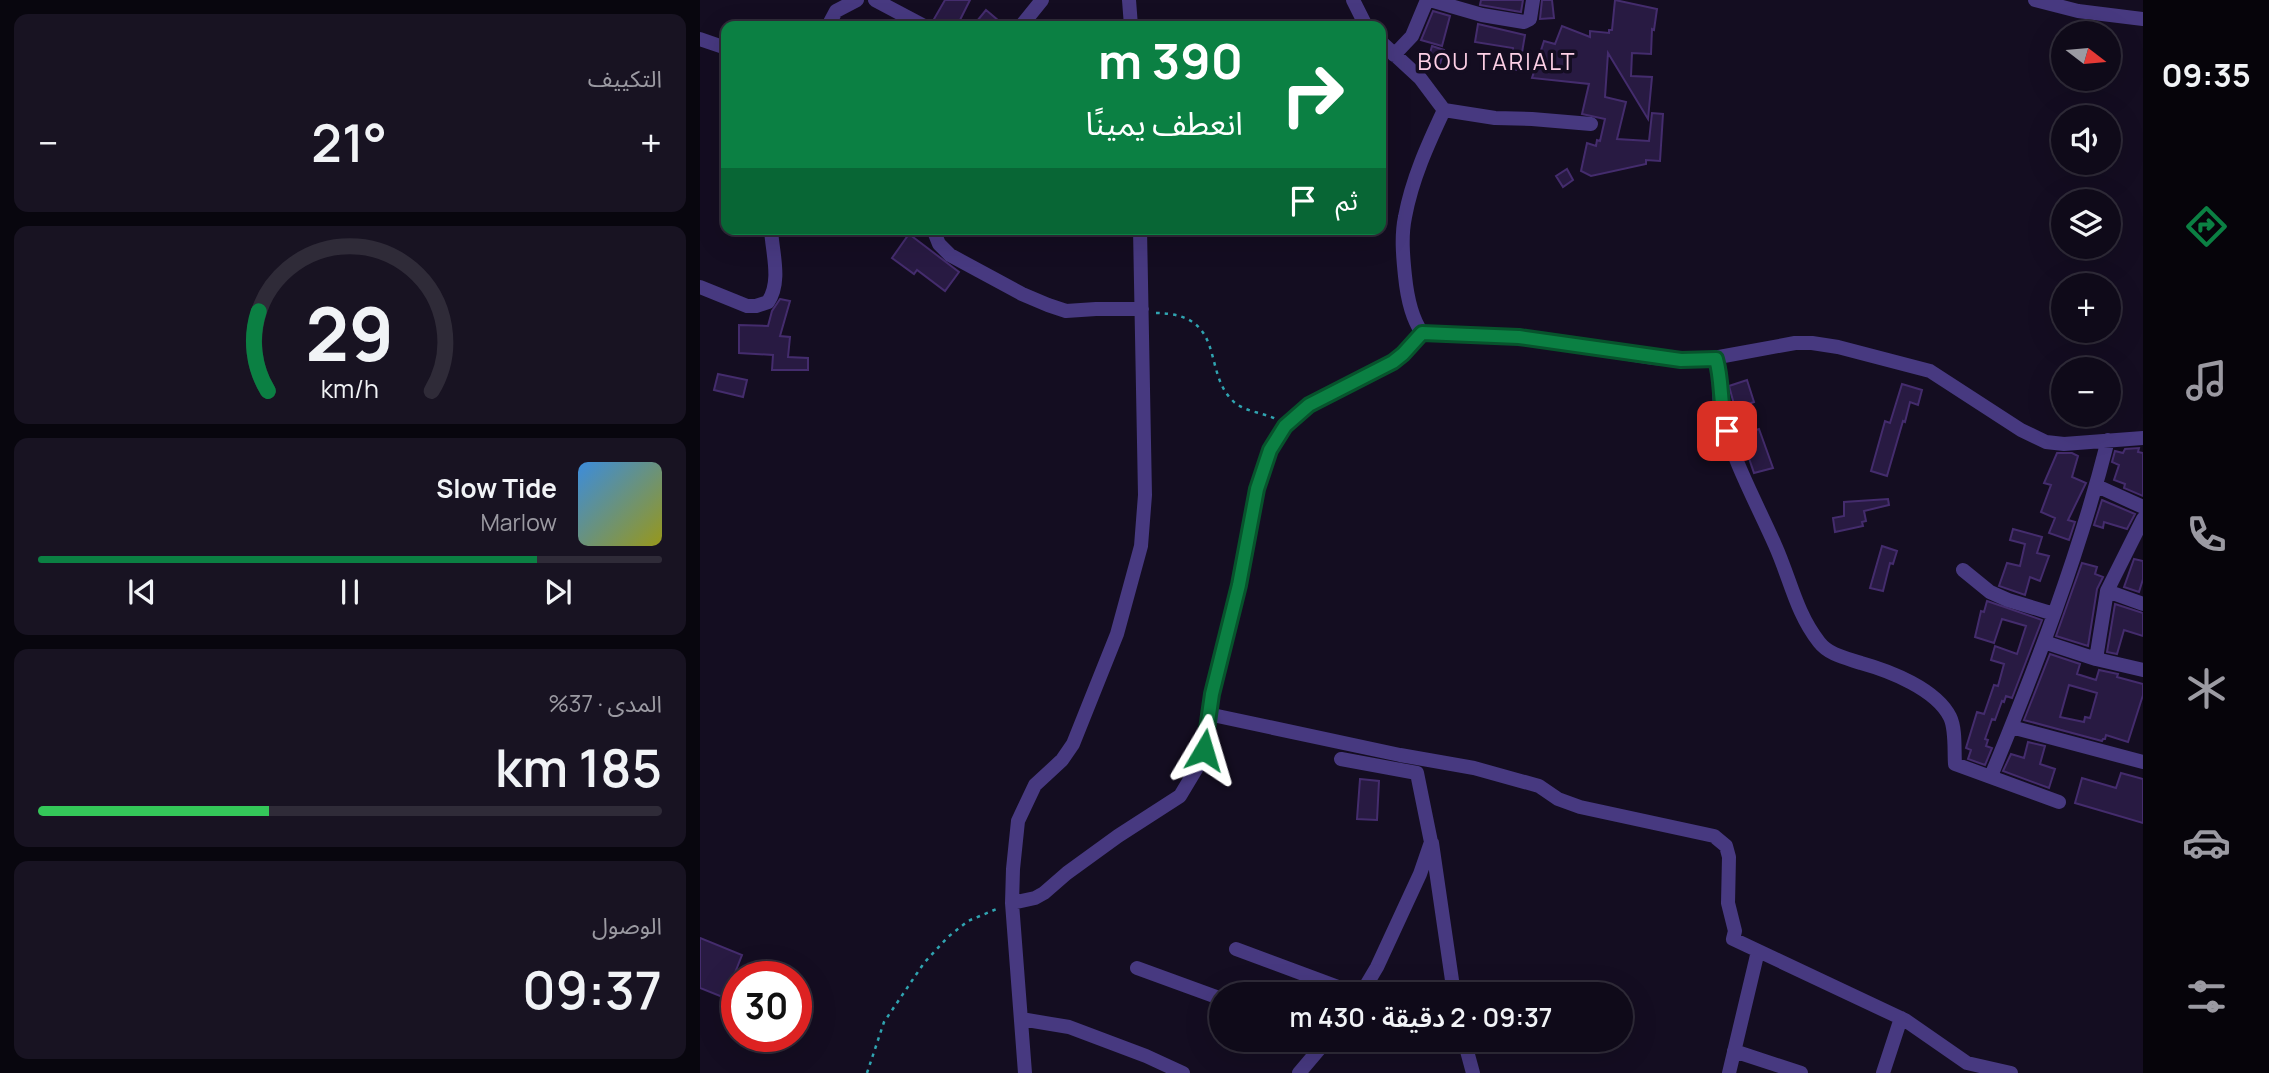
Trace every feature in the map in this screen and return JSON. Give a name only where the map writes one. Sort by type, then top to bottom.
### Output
[{"type":"street","points":[[831,21],[836,11],[857,0]]},
{"type":"street","points":[[874,0],[914,21]]},
{"type":"street","points":[[1025,21],[1042,0]]},
{"type":"street","points":[[1129,0],[1131,21]]},
{"type":"street","points":[[1353,0],[1364,21]]},
{"type":"street","points":[[1394,55],[1412,36],[1429,0],[1482,16],[1524,22],[1530,19],[1533,0]]},
{"type":"street","points":[[2035,0],[2078,11],[2143,19]]},
{"type":"street","points":[[700,39],[721,46]]},
{"type":"street","points":[[1386,47],[1420,78],[1444,110],[1494,118],[1591,124]]},
{"type":"street","points":[[1422,333],[1416,325],[1406,287],[1404,218],[1426,146],[1444,110]]},
{"type":"street","points":[[700,287],[747,306],[768,302],[773,291],[775,273],[772,235]]},
{"type":"street","points":[[935,235],[939,244],[950,256],[1022,295],[1048,305],[1066,311],[1142,311]]},
{"type":"street","points":[[1025,1073],[1012,903],[1018,821],[1035,785],[1062,760],[1073,744],[1117,634],[1141,545],[1145,495],[1140,235]]},
{"type":"street","points":[[1422,333],[1519,337],[1681,360],[1716,359],[1795,343],[1838,347],[1930,371],[2038,439],[2064,444],[2143,438]]},
{"type":"street","points":[[1012,903],[1044,893],[1118,836],[1180,796],[1198,766],[1208,735],[1212,694],[1239,585],[1257,489],[1270,450],[1285,426],[1309,405],[1393,362],[1422,333]]},
{"type":"street","points":[[1716,359],[1721,415],[1808,628],[1825,649],[1894,674],[1931,694],[1952,719],[1955,764],[2059,802]]},
{"type":"street","points":[[1991,776],[2054,614],[2096,486],[2108,440]]},
{"type":"street","points":[[2096,486],[2143,507]]},
{"type":"street","points":[[2096,659],[2107,591],[2143,519]]},
{"type":"street","points":[[1963,570],[1990,592],[2054,614]]},
{"type":"street","points":[[2107,591],[2143,604]]},
{"type":"street","points":[[2044,642],[2096,659],[2143,670]]},
{"type":"street","points":[[1208,714],[1474,768],[1539,786],[1558,799],[1580,807],[1714,836],[1726,846],[1729,857],[1728,903],[1735,931],[1733,939],[1901,1018],[1967,1063],[2011,1073]]},
{"type":"street","points":[[2011,727],[2143,762]]},
{"type":"street","points":[[1341,759],[1417,773],[1432,842],[1452,982]]},
{"type":"street","points":[[1367,982],[1377,968],[1432,842]]},
{"type":"street","points":[[1236,949],[1326,982]]},
{"type":"street","points":[[1729,1073],[1758,951]]},
{"type":"street","points":[[1137,968],[1209,994]]},
{"type":"street","points":[[1883,1073],[1901,1018]]},
{"type":"street","points":[[1021,1019],[1069,1027],[1183,1073]]},
{"type":"street","points":[[1734,1051],[1801,1073]]},
{"type":"street","points":[[1307,1070],[1315,1052]]},
{"type":"street","points":[[1467,1052],[1473,1073]]},
{"type":"path","points":[[1142,311],[1178,316],[1201,330],[1212,350],[1224,388],[1230,398],[1253,411],[1265,413],[1285,426]]},
{"type":"path","points":[[867,1073],[884,1022],[924,963],[948,937],[968,921],[1012,903]]},
{"type":"building","points":[[945,0],[970,0],[960,21],[934,19]]},
{"type":"building","points":[[1481,0],[1523,0],[1521,12],[1480,5]]},
{"type":"building","points":[[1542,0],[1552,0],[1554,18],[1540,19]]},
{"type":"building","points":[[1615,0],[1657,9],[1654,30],[1652,29],[1651,54],[1632,53],[1631,76],[1652,77],[1648,119],[1608,53],[1605,97],[1626,102],[1617,139],[1649,141],[1652,113],[1663,114],[1660,161],[1646,160],[1646,164],[1591,176],[1581,171],[1587,143],[1596,146],[1597,140],[1600,141],[1605,119],[1582,114],[1589,84],[1532,78],[1544,41],[1555,44],[1562,26],[1590,37],[1590,31],[1609,33],[1609,30],[1612,30]]},
{"type":"building","points":[[986,10],[999,21],[977,21]]},
{"type":"building","points":[[1433,11],[1450,16],[1442,46],[1421,40]]},
{"type":"building","points":[[1478,24],[1525,35],[1519,70],[1514,70],[1513,48],[1475,42]]},
{"type":"building","points":[[1432,46],[1444,50],[1440,64],[1428,60]]},
{"type":"building","points":[[1567,169],[1573,180],[1563,187],[1556,176]]},
{"type":"building","points":[[910,235],[959,272],[945,291],[917,270],[914,274],[892,258]]},
{"type":"building","points":[[780,299],[790,301],[780,336],[790,337],[788,357],[808,358],[808,370],[772,370],[773,355],[739,353],[739,325],[768,326],[772,311]]},
{"type":"building","points":[[718,374],[747,380],[743,397],[714,390]]},
{"type":"building","points":[[1747,380],[1754,402],[1735,408],[1729,386]]},
{"type":"building","points":[[1902,384],[1922,390],[1918,405],[1910,402],[1887,476],[1871,471],[1885,421],[1890,423]]},
{"type":"building","points":[[1759,429],[1773,468],[1754,473],[1741,435]]},
{"type":"building","points":[[2139,448],[2138,452],[2143,453],[2143,496],[2124,488],[2125,484],[2114,480],[2119,465],[2112,462],[2115,451],[2123,453],[2125,449]]},
{"type":"building","points":[[2057,453],[2072,453],[2078,456],[2072,477],[2086,483],[2068,520],[2075,522],[2069,540],[2049,533],[2055,518],[2041,512],[2051,485],[2044,483]]},
{"type":"building","points":[[1888,499],[1889,505],[1864,511],[1866,521],[1862,522],[1863,526],[1835,532],[1833,518],[1844,516],[1844,502]]},
{"type":"building","points":[[2102,500],[2135,514],[2127,529],[2104,522],[2103,528],[2094,525]]},
{"type":"building","points":[[2013,529],[2042,537],[2037,553],[2049,556],[2040,581],[2030,577],[2025,595],[1999,586],[2007,563],[2020,566],[2025,544],[2010,540]]},
{"type":"building","points":[[1882,546],[1897,551],[1893,564],[1890,563],[1883,591],[1870,588]]},
{"type":"building","points":[[2134,559],[2143,561],[2143,579],[2139,592],[2124,587]]},
{"type":"building","points":[[2082,563],[2097,567],[2095,574],[2103,577],[2097,589],[2088,646],[2056,636]]},
{"type":"building","points":[[1987,601],[2042,620],[2012,698],[2006,696],[1995,720],[1992,719],[1985,739],[1988,740],[1986,746],[1992,748],[1985,765],[1968,759],[1971,750],[1966,748],[1977,712],[1984,714],[1994,685],[1998,686],[2004,664],[1991,660],[1995,646],[2017,654],[2026,626],[2002,619],[1994,643],[1975,637],[1981,611],[1984,612]]},
{"type":"building","points":[[2115,604],[2143,613],[2143,636],[2124,630],[2117,654],[2107,652]]},
{"type":"building","points":[[2050,654],[2080,664],[2077,674],[2096,680],[2099,670],[2143,684],[2143,695],[2128,742],[2106,735],[2102,741],[2024,720]],"holes":[[[2069,685],[2097,693],[2090,718],[2085,717],[2084,722],[2060,717]]]},
{"type":"building","points":[[2028,742],[2045,746],[2040,764],[2055,769],[2049,788],[2003,771],[2011,754],[2024,758]]},
{"type":"building","points":[[2121,773],[2143,779],[2143,823],[2075,803],[2082,778],[2116,788]]},
{"type":"building","points":[[1360,779],[1379,781],[1377,820],[1357,819]]},
{"type":"building","points":[[700,938],[742,955],[740,961],[721,961],[721,996],[700,988]]},
{"type":"district","name":"BOU TARIALT","points":[[1497,61]]},
{"type":"route","points":[[1204,750],[1212,694],[1239,585],[1257,489],[1270,450],[1285,426],[1309,405],[1393,362],[1422,333],[1519,337],[1654,358],[1697,361],[1716,359],[1721,415],[1727,431]]}]
